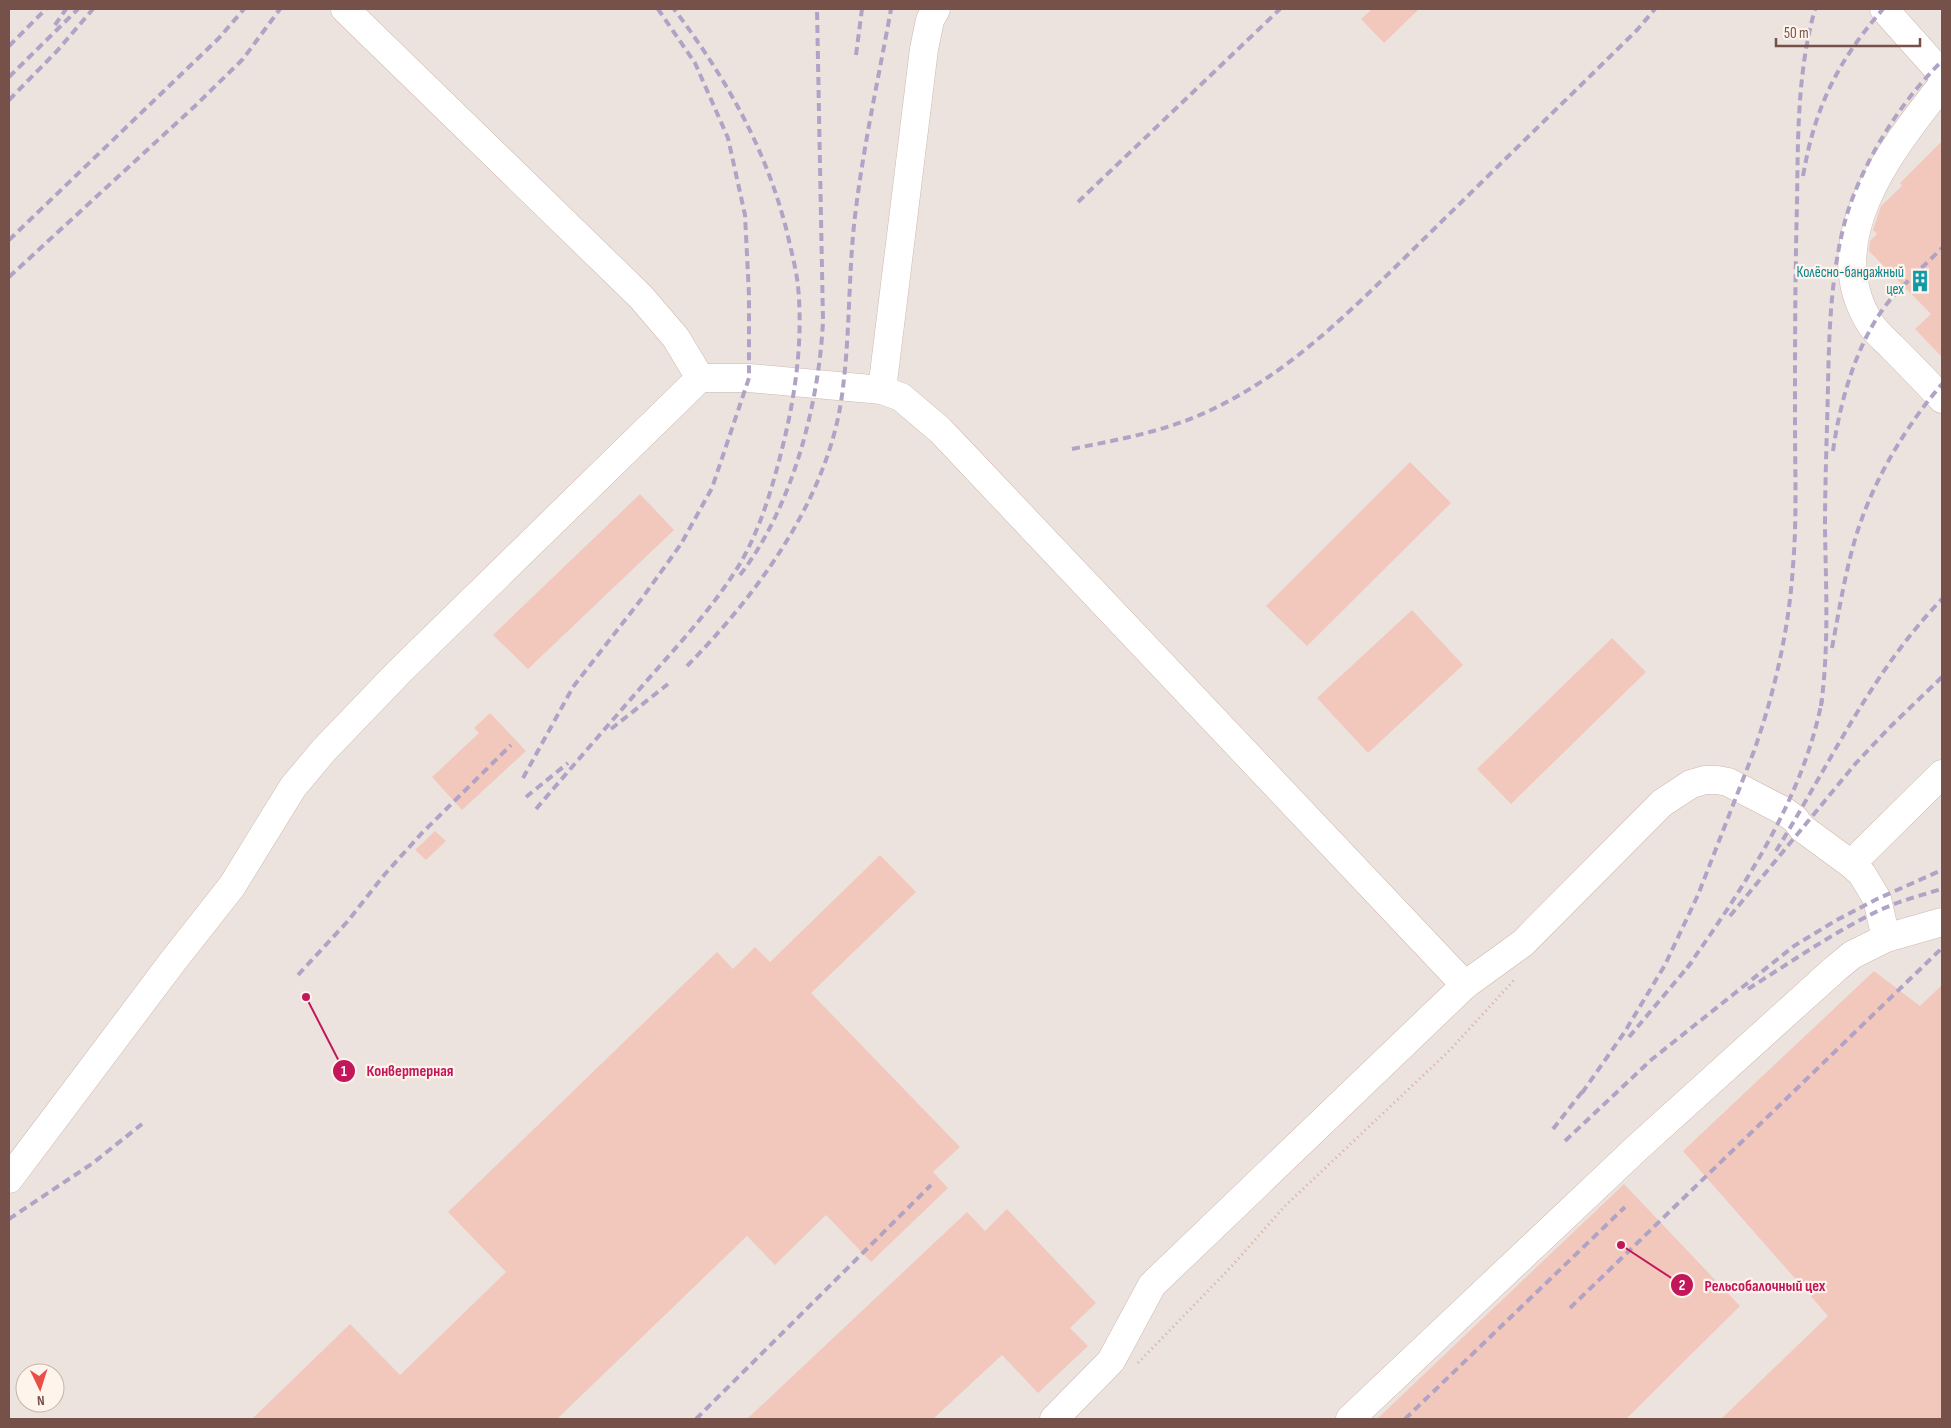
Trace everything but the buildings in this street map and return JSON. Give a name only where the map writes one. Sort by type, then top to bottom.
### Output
[{"type":"lane","points":[[345,9],[641,297],[676,338],[700,378]]},
{"type":"lane","points":[[882,390],[924,49],[930,20],[936,9]]},
{"type":"lane","points":[[1884,9],[1942,74]]},
{"type":"lane","points":[[1942,85],[1901,138],[1880,170],[1864,205],[1855,233],[1852,256],[1856,297],[1873,327],[1942,399]]},
{"type":"lane","points":[[9,1179],[173,961],[232,886],[293,787],[324,750],[399,672],[700,378],[749,378],[882,390],[901,397],[918,409],[1465,985]]},
{"type":"lane","points":[[1851,864],[1942,774]]},
{"type":"lane","points":[[1054,1419],[1111,1361],[1152,1285],[1465,985],[1523,943],[1662,803],[1691,784],[1717,780],[1740,788],[1784,811],[1795,819],[1802,828],[1862,874],[1877,899],[1886,938]]},
{"type":"lane","points":[[1350,1419],[1638,1147],[1852,954],[1886,938],[1942,922]]},
{"type":"path","points":[[1136,1364],[1230,1268],[1285,1206],[1450,1050],[1517,977]]},
{"type":"shaded area","points":[[9,9],[1942,9],[1942,1419],[9,1419]]},
{"type":"railway","points":[[9,46],[46,9]]},
{"type":"railway","points":[[55,25],[66,9]]},
{"type":"railway","points":[[9,77],[78,9]]},
{"type":"railway","points":[[9,100],[57,51],[93,9]]},
{"type":"railway","points":[[9,240],[219,38],[244,9]]},
{"type":"railway","points":[[9,277],[195,106],[243,59],[280,9]]},
{"type":"railway","points":[[523,778],[573,687],[643,597],[681,544],[712,488],[749,378],[749,295],[745,215],[728,138],[695,63],[658,9]]},
{"type":"railway","points":[[536,809],[695,625],[719,595],[741,562],[755,533],[772,488],[792,403],[799,345],[798,286],[795,266],[778,201],[768,171],[742,115],[711,61],[674,9]]},
{"type":"railway","points":[[740,575],[774,519],[788,487],[800,454],[816,387],[823,321],[817,9]]},
{"type":"railway","points":[[856,55],[862,9]]},
{"type":"railway","points":[[687,666],[738,609],[784,545],[804,511],[833,439],[844,380],[857,198],[891,9]]},
{"type":"railway","points":[[1078,202],[1280,9]]},
{"type":"railway","points":[[1072,449],[1162,429],[1196,417],[1244,392],[1302,352],[1330,329],[1382,280],[1637,30],[1655,9]]},
{"type":"railway","points":[[1582,1093],[1624,1033],[1665,965],[1698,895],[1754,751],[1775,683],[1780,660],[1791,590],[1795,531],[1795,286],[1800,106],[1805,57],[1815,9]]},
{"type":"railway","points":[[1803,176],[1814,128],[1830,86],[1853,48],[1883,9]]},
{"type":"railway","points":[[1821,706],[1826,640],[1825,511],[1829,344],[1834,282],[1840,241],[1852,199],[1872,156],[1911,95],[1942,61]]},
{"type":"railway","points":[[1833,451],[1845,392],[1868,333],[1890,300],[1942,248]]},
{"type":"railway","points":[[1832,648],[1852,550],[1871,495],[1903,436],[1942,384]]},
{"type":"railway","points":[[1776,851],[1872,689],[1916,628],[1942,599]]},
{"type":"railway","points":[[1730,916],[1856,763],[1942,677]]},
{"type":"railway","points":[[611,729],[668,684]]},
{"type":"railway","points":[[1687,968],[1750,874],[1769,841],[1801,772],[1813,737],[1822,700]]},
{"type":"railway","points":[[298,975],[347,922],[385,874],[421,834],[511,745]]},
{"type":"railway","points":[[526,797],[568,763]]},
{"type":"railway","points":[[1565,1141],[1651,1060],[1794,946],[1835,921],[1877,899],[1942,870]]},
{"type":"railway","points":[[1748,989],[1846,928],[1880,910],[1942,889]]},
{"type":"railway","points":[[1570,1308],[1942,948]]},
{"type":"railway","points":[[1629,1037],[1692,962]]},
{"type":"railway","points":[[1553,1129],[1585,1088]]},
{"type":"railway","points":[[9,1219],[93,1163],[142,1124]]},
{"type":"railway","points":[[696,1419],[931,1185]]},
{"type":"railway","points":[[1405,1419],[1625,1207]]},
{"type":"place","name":"Колёсно-бандажный цех","points":[[1920,281]]},
{"type":"place","name":"Конвертерная","points":[[306,997]]},
{"type":"place","name":"Рельсобалочный цех","points":[[1621,1245]]}]
